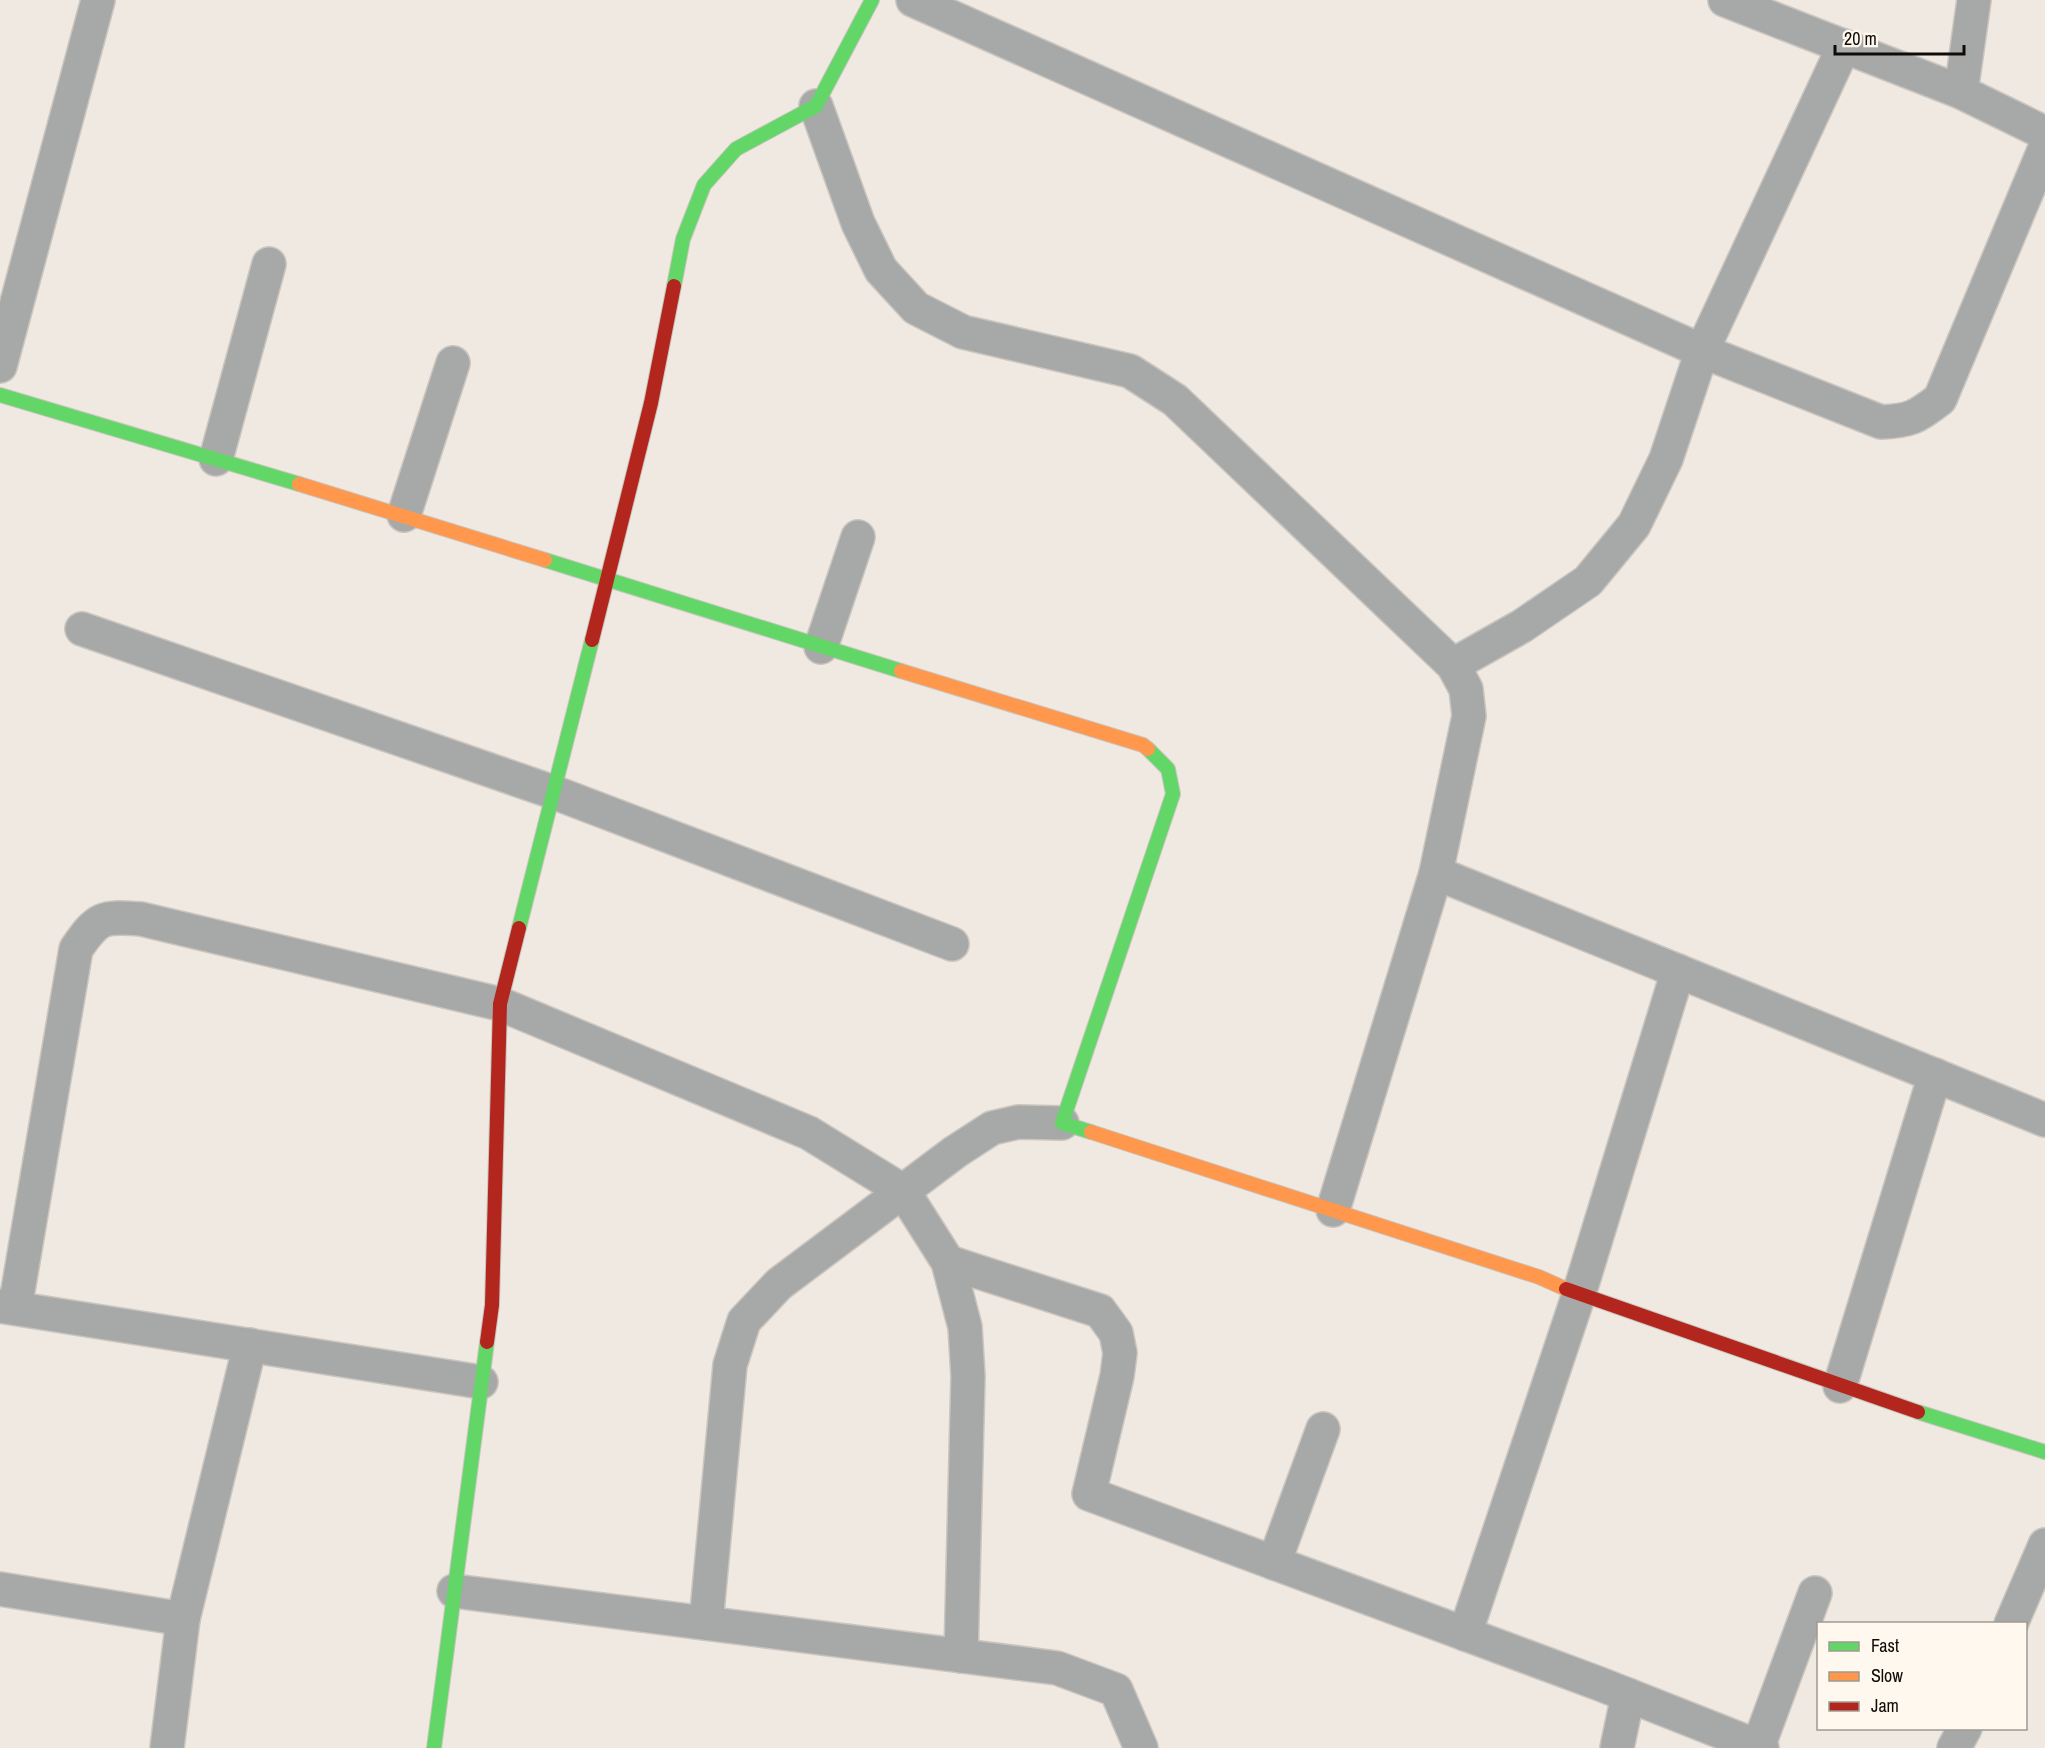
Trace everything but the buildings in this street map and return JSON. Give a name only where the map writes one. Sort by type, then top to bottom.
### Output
[{"type":"street","points":[[0,366],[98,0]]},
{"type":"street","points":[[434,1748],[492,1305],[500,1004],[651,403],[683,239],[704,185],[736,149],[816,106],[872,0]]},
{"type":"street","points":[[914,0],[1702,351],[1881,422],[1905,421],[1926,410],[1940,399],[2045,148]]},
{"type":"street","points":[[1725,0],[1961,92],[2045,133]]},
{"type":"street","points":[[1961,92],[1974,0]]},
{"type":"street","points":[[1453,664],[1522,626],[1588,581],[1634,525],[1666,459],[1702,351],[1844,46]]},
{"type":"street","points":[[816,106],[858,223],[871,251],[881,270],[916,308],[963,332],[1130,371],[1175,400],[1453,664],[1466,689],[1469,716],[1436,873],[1333,1210]]},
{"type":"street","points":[[216,459],[269,264]]},
{"type":"street","points":[[404,515],[453,363]]},
{"type":"street","points":[[0,395],[404,515],[1143,746],[1168,769],[1173,794],[1062,1123]]},
{"type":"street","points":[[821,647],[858,537]]},
{"type":"street","points":[[82,629],[553,792],[952,944]]},
{"type":"street","points":[[1436,873],[2045,1120]]},
{"type":"street","points":[[482,1382],[8,1307],[75,949],[92,926],[114,916],[141,919],[500,1004],[809,1133],[903,1191],[948,1262],[965,1327],[968,1376],[961,1656]]},
{"type":"street","points":[[1466,1634],[1579,1294],[1678,970]]},
{"type":"street","points":[[1840,1386],[1935,1075]]},
{"type":"street","points":[[706,1623],[730,1365],[744,1321],[779,1284],[955,1152],[992,1128],[1017,1122],[1062,1123],[1539,1277],[1579,1294],[1840,1386],[2045,1452]]},
{"type":"street","points":[[948,1262],[1100,1311],[1116,1333],[1120,1353],[1117,1376],[1089,1494],[1628,1695],[1760,1747],[1815,1593]]},
{"type":"street","points":[[167,1748],[183,1619],[250,1345]]},
{"type":"street","points":[[1274,1563],[1323,1429]]},
{"type":"street","points":[[2011,1622],[2045,1545]]},
{"type":"street","points":[[0,1589],[183,1619]]},
{"type":"street","points":[[454,1591],[1057,1668],[1116,1690],[1141,1748]]},
{"type":"street","points":[[1617,1748],[1628,1695]]},
{"type":"street","points":[[1954,1748],[1964,1730]]},
{"type":"traffic: fast","points":[[674,286],[683,239],[704,185],[736,149],[816,106],[872,0]]},
{"type":"traffic: fast","points":[[0,395],[299,484]]},
{"type":"traffic: fast","points":[[545,560],[901,671]]},
{"type":"traffic: fast","points":[[519,928],[592,640]]},
{"type":"traffic: fast","points":[[1091,1132],[1062,1123],[1173,794],[1168,769],[1148,749]]},
{"type":"traffic: fast","points":[[434,1748],[487,1342]]},
{"type":"traffic: fast","points":[[1918,1412],[2045,1452]]},
{"type":"traffic: slow","points":[[299,484],[545,560]]},
{"type":"traffic: slow","points":[[901,671],[1143,745],[1148,749]]},
{"type":"traffic: slow","points":[[1091,1132],[1539,1277],[1566,1289]]},
{"type":"traffic: jam","points":[[592,640],[651,403],[674,286]]},
{"type":"traffic: jam","points":[[487,1342],[492,1305],[500,1004],[519,928]]},
{"type":"traffic: jam","points":[[1566,1289],[1918,1412]]}]
